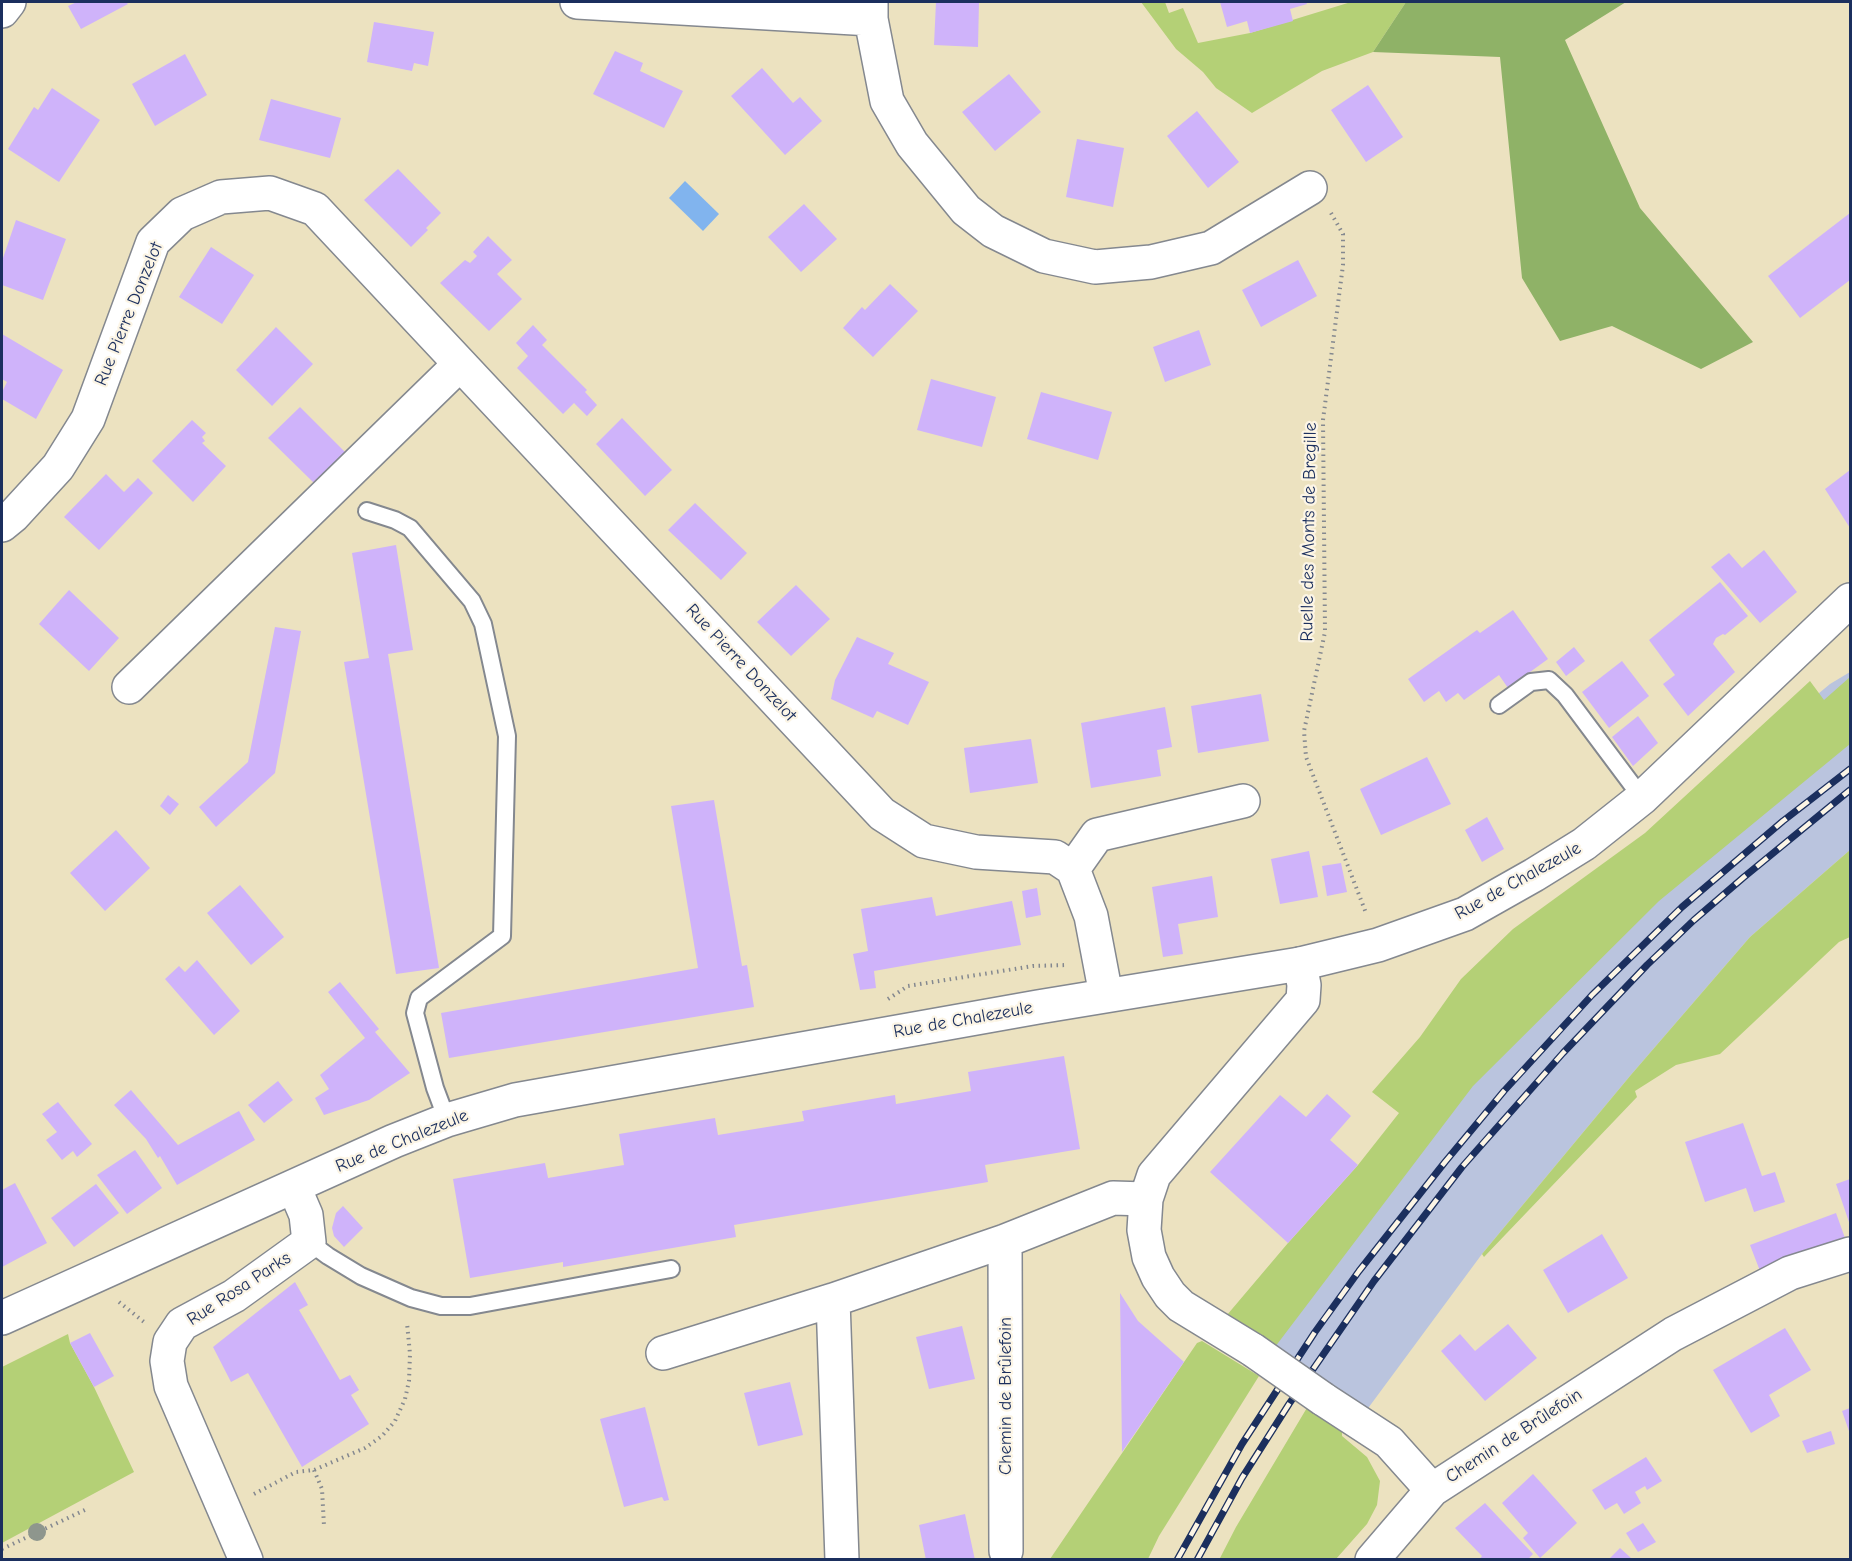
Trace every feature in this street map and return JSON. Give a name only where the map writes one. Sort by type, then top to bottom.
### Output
[{"type":"street","points":[[2,11],[9,2]]},
{"type":"street","points":[[577,2],[871,10],[887,101],[912,144],[966,210],[993,231],[1044,256],[1095,267],[1151,262],[1211,248],[1310,188]]},
{"type":"street","name":"Rue Pierre Donzelot","points":[[2,525],[58,466],[88,419],[153,242],[182,214],[221,197],[270,194],[315,209],[882,814],[924,841],[976,852],[1055,857],[1073,869]]},
{"type":"street","points":[[129,687],[460,364]]},
{"type":"street","name":"Rue de Chalezeule","points":[[2,1318],[447,1120],[515,1100],[1106,995],[1300,964],[1378,945],[1465,914],[1584,844],[1642,798],[1851,600]]},
{"type":"street","points":[[1106,995],[1091,916],[1073,869],[1097,835],[1243,801]]},
{"type":"street","name":"Chemin de Brûlefoin","points":[[1300,964],[1304,985],[1303,1000],[1154,1175],[1146,1199],[1144,1230],[1149,1257],[1170,1295],[1181,1306],[1253,1350],[1389,1442],[1431,1490],[1673,1334],[1790,1273],[1851,1254]]},
{"type":"street","name":"Rue Rosa Parks","points":[[246,1560],[171,1386],[168,1361],[170,1342],[182,1324],[234,1296],[309,1242],[306,1215],[294,1187]]},
{"type":"street","points":[[663,1353],[833,1300],[1005,1240],[1113,1198],[1146,1199]]},
{"type":"street","name":"Chemin de Brûlefoin","points":[[1005,1240],[1006,1551]]},
{"type":"street","points":[[833,1300],[842,1560]]},
{"type":"street","points":[[1372,1560],[1431,1490]]},
{"type":"lane","points":[[367,511],[395,520],[410,528],[472,601],[483,624],[507,736],[502,936],[419,998],[416,1013],[435,1088],[447,1120]]},
{"type":"lane","points":[[1499,705],[1531,682],[1549,680],[1565,695],[1642,798]]},
{"type":"lane","points":[[309,1242],[361,1275],[411,1298],[441,1306],[470,1306],[671,1269]]},
{"type":"path","name":"Ruelle des Monts de Bregille","points":[[1310,188],[1332,213],[1343,234],[1343,265],[1322,436],[1325,632],[1304,731],[1305,748],[1306,757],[1378,945]]},
{"type":"path","points":[[249,1497],[296,1472],[314,1470],[365,1448],[382,1436],[395,1421],[405,1400],[409,1381],[410,1354],[407,1316],[411,1298]]},
{"type":"path","points":[[314,1470],[322,1489],[324,1526]]},
{"type":"path","points":[[2,1549],[87,1509]]},
{"type":"shaded area","points":[[1850,672],[1850,850],[1750,937],[1630,1076],[1482,1254],[1366,1411],[1259,1342],[1609,868],[1830,684]]},
{"type":"green space","points":[[1141,2],[1165,2],[1169,13],[1183,8],[1198,43],[1250,33],[1351,2],[1406,2],[1373,52],[1322,71],[1252,113],[1216,88],[1203,72],[1176,49]]},
{"type":"green space","points":[[1406,2],[1626,2],[1565,40],[1640,208],[1753,342],[1701,369],[1612,326],[1560,341],[1522,278],[1500,57],[1373,52]]},
{"type":"green space","points":[[1850,677],[1850,744],[1659,901],[1473,1086],[1275,1347],[1227,1315],[1358,1165],[1399,1113],[1372,1092],[1420,1037],[1461,979],[1513,929],[1645,833],[1810,681],[1824,700]]},
{"type":"green space","points":[[1850,850],[1850,937],[1839,942],[1720,1054],[1676,1065],[1635,1091],[1637,1097],[1484,1257],[1482,1254],[1630,1076],[1750,937]]},
{"type":"green space","points":[[68,1334],[70,1343],[94,1387],[134,1472],[2,1543],[2,1367]]},
{"type":"green space","points":[[1202,1341],[1259,1376],[1159,1536],[1148,1559],[1050,1559],[1197,1343]]},
{"type":"green space","points":[[1311,1401],[1342,1425],[1342,1436],[1367,1457],[1380,1481],[1377,1505],[1367,1524],[1336,1559],[1219,1560],[1236,1527]]},
{"type":"water","points":[[685,181],[719,214],[703,231],[669,198]]},
{"type":"building","points":[[77,2],[126,2],[128,4],[81,29],[68,6]]},
{"type":"building","points":[[936,2],[979,2],[978,47],[934,45]]},
{"type":"building","points":[[1220,2],[1306,2],[1307,4],[1290,9],[1293,21],[1250,33],[1247,21],[1227,27]]},
{"type":"building","points":[[374,22],[434,32],[428,66],[414,63],[412,71],[367,62]]},
{"type":"building","points":[[615,51],[643,63],[640,71],[683,91],[664,128],[593,94]]},
{"type":"building","points":[[185,54],[207,95],[155,126],[132,84]]},
{"type":"building","points":[[762,68],[793,103],[800,97],[822,121],[785,155],[731,96]]},
{"type":"building","points":[[1009,74],[1041,112],[995,151],[962,112]]},
{"type":"building","points":[[1368,85],[1403,137],[1366,162],[1331,110]]},
{"type":"building","points":[[52,88],[100,120],[59,182],[8,149],[34,107],[38,110]]},
{"type":"building","points":[[271,99],[341,118],[330,158],[259,140]]},
{"type":"building","points":[[1197,111],[1239,162],[1208,188],[1167,136]]},
{"type":"building","points":[[1077,139],[1124,148],[1113,207],[1066,197]]},
{"type":"building","points":[[398,169],[441,213],[411,247],[364,200]]},
{"type":"building","points":[[804,204],[837,239],[801,272],[768,237]]},
{"type":"building","points":[[1850,213],[1850,280],[1800,318],[1768,276]]},
{"type":"building","points":[[16,220],[66,239],[43,300],[2,285],[2,261]]},
{"type":"building","points":[[488,236],[512,260],[497,274],[522,299],[489,331],[440,283],[465,260],[470,263],[477,256],[473,252]]},
{"type":"building","points":[[211,247],[254,275],[222,324],[179,297]]},
{"type":"building","points":[[1298,260],[1317,296],[1261,327],[1242,290]]},
{"type":"building","points":[[890,284],[918,311],[873,357],[843,328],[862,307],[865,310]]},
{"type":"building","points":[[533,325],[547,340],[542,345],[587,390],[585,392],[597,405],[587,416],[574,403],[563,414],[517,368],[528,356],[516,343]]},
{"type":"building","points":[[276,327],[313,364],[272,406],[236,370]]},
{"type":"building","points":[[1199,330],[1211,365],[1165,382],[1153,347]]},
{"type":"building","points":[[2,334],[63,370],[36,419],[2,399],[2,392],[7,382],[2,379]]},
{"type":"building","points":[[931,379],[996,397],[982,447],[917,430]]},
{"type":"building","points":[[1041,392],[1112,412],[1098,460],[1027,439]]},
{"type":"building","points":[[300,407],[345,452],[314,483],[268,438]]},
{"type":"building","points":[[622,418],[672,470],[645,496],[596,444]]},
{"type":"building","points":[[192,420],[206,433],[202,437],[205,441],[202,443],[226,466],[193,502],[152,461]]},
{"type":"building","points":[[1850,470],[1850,528],[1825,489]]},
{"type":"building","points":[[106,474],[124,492],[138,478],[153,493],[99,550],[64,517]]},
{"type":"building","points":[[695,503],[747,553],[721,580],[668,530]]},
{"type":"building","points":[[396,545],[413,650],[388,654],[439,968],[396,974],[344,662],[369,658],[352,553]]},
{"type":"building","points":[[1764,550],[1797,592],[1760,623],[1711,567],[1729,553],[1742,568]]},
{"type":"building","points":[[1720,582],[1748,616],[1725,635],[1716,638],[1713,644],[1735,672],[1688,716],[1663,684],[1675,675],[1649,640]]},
{"type":"building","points":[[796,585],[830,619],[791,656],[757,622]]},
{"type":"building","points":[[69,590],[119,638],[89,671],[39,624]]},
{"type":"building","points":[[1513,610],[1548,659],[1508,688],[1499,675],[1464,700],[1458,693],[1446,702],[1439,691],[1424,702],[1408,679],[1477,630],[1480,633]]},
{"type":"building","points":[[275,627],[301,631],[275,773],[216,827],[199,807],[248,762]]},
{"type":"building","points":[[857,637],[894,653],[888,664],[929,682],[908,725],[877,711],[873,718],[831,699],[835,680]]},
{"type":"building","points":[[1574,647],[1585,661],[1566,676],[1556,662]]},
{"type":"building","points":[[1622,661],[1649,696],[1609,728],[1582,692]]},
{"type":"building","points":[[1261,694],[1269,741],[1198,753],[1191,706]]},
{"type":"building","points":[[1165,707],[1172,747],[1157,750],[1161,776],[1091,788],[1081,723]]},
{"type":"building","points":[[1638,716],[1658,743],[1633,766],[1612,737]]},
{"type":"building","points":[[1031,739],[1038,783],[970,793],[964,748]]},
{"type":"building","points":[[1427,757],[1451,804],[1381,835],[1360,789]]},
{"type":"building","points":[[168,795],[179,804],[170,815],[160,806]]},
{"type":"building","points":[[714,800],[742,966],[747,965],[754,1007],[449,1058],[441,1013],[698,968],[671,806]]},
{"type":"building","points":[[1487,817],[1504,849],[1482,862],[1465,830]]},
{"type":"building","points":[[116,830],[150,868],[105,911],[70,873]]},
{"type":"building","points":[[1309,851],[1318,897],[1280,904],[1271,859]]},
{"type":"building","points":[[1341,863],[1347,892],[1327,896],[1322,866]]},
{"type":"building","points":[[1212,876],[1218,917],[1178,924],[1183,954],[1163,957],[1152,887]]},
{"type":"building","points":[[240,885],[284,937],[251,965],[207,913]]},
{"type":"building","points":[[1037,888],[1041,915],[1026,918],[1022,891]]},
{"type":"building","points":[[932,897],[936,916],[1012,901],[1021,945],[874,971],[876,988],[860,990],[853,954],[868,951],[861,909]]},
{"type":"building","points":[[197,960],[240,1011],[214,1035],[165,979],[179,966],[185,972]]},
{"type":"building","points":[[340,982],[379,1029],[375,1032],[410,1073],[369,1100],[324,1115],[315,1098],[329,1089],[320,1075],[365,1038],[328,992]]},
{"type":"building","points":[[1064,1056],[1080,1149],[985,1165],[988,1182],[734,1225],[736,1237],[563,1267],[563,1262],[470,1278],[453,1179],[545,1163],[548,1178],[624,1165],[619,1134],[715,1118],[718,1135],[804,1121],[802,1111],[895,1095],[896,1104],[971,1091],[968,1072]]},
{"type":"building","points":[[278,1081],[293,1100],[264,1123],[248,1105]]},
{"type":"building","points":[[131,1090],[178,1145],[239,1111],[255,1140],[177,1185],[160,1156],[158,1158],[146,1139],[114,1105]]},
{"type":"building","points":[[1327,1094],[1351,1116],[1330,1140],[1358,1165],[1288,1243],[1210,1172],[1280,1095],[1306,1117]]},
{"type":"building","points":[[58,1102],[92,1144],[77,1157],[73,1151],[62,1160],[46,1140],[57,1132],[42,1114]]},
{"type":"building","points":[[1743,1123],[1762,1176],[1775,1172],[1785,1202],[1754,1212],[1746,1188],[1705,1202],[1685,1142]]},
{"type":"building","points":[[135,1150],[162,1188],[127,1214],[97,1175]]},
{"type":"building","points":[[1850,1179],[1850,1225],[1836,1184]]},
{"type":"building","points":[[15,1183],[47,1243],[2,1267],[2,1190]]},
{"type":"building","points":[[96,1184],[119,1213],[74,1247],[51,1218]]},
{"type":"building","points":[[343,1206],[363,1228],[344,1247],[334,1236],[332,1228],[336,1213]]},
{"type":"building","points":[[1836,1213],[1845,1238],[1760,1271],[1750,1245]]},
{"type":"building","points":[[1602,1234],[1628,1278],[1568,1313],[1543,1270]]},
{"type":"building","points":[[295,1282],[308,1305],[299,1310],[340,1380],[350,1375],[359,1390],[351,1395],[369,1424],[302,1467],[248,1373],[231,1382],[213,1347]]},
{"type":"building","points":[[1120,1293],[1138,1321],[1184,1362],[1122,1452]]},
{"type":"building","points":[[1508,1324],[1537,1358],[1485,1401],[1441,1351],[1460,1334],[1475,1351]]},
{"type":"building","points":[[962,1326],[975,1379],[929,1389],[916,1337]]},
{"type":"building","points":[[1785,1328],[1811,1370],[1769,1395],[1780,1416],[1751,1433],[1713,1370]]},
{"type":"building","points":[[90,1333],[114,1376],[94,1387],[70,1343]]},
{"type":"building","points":[[790,1382],[803,1435],[758,1446],[744,1393]]},
{"type":"building","points":[[645,1407],[669,1500],[664,1501],[662,1497],[624,1507],[600,1419]]},
{"type":"building","points":[[1850,1408],[1850,1434],[1842,1411]]},
{"type":"building","points":[[1831,1431],[1835,1444],[1807,1453],[1802,1441]]},
{"type":"building","points":[[1646,1457],[1662,1481],[1647,1490],[1645,1486],[1635,1492],[1641,1503],[1624,1514],[1617,1503],[1605,1510],[1592,1490]]},
{"type":"building","points":[[1533,1474],[1577,1523],[1540,1558],[1523,1538],[1528,1533],[1502,1503]]},
{"type":"building","points":[[1485,1503],[1533,1554],[1527,1560],[1479,1560],[1482,1556],[1455,1528]]},
{"type":"building","points":[[965,1514],[975,1560],[926,1560],[919,1525]]},
{"type":"building","points":[[1643,1523],[1656,1542],[1638,1552],[1626,1533]]},
{"type":"building","points":[[1620,1548],[1631,1558],[1630,1560],[1608,1560]]},
{"type":"railway","points":[[1177,1560],[1242,1444],[1315,1332],[1359,1271],[1504,1091],[1592,995],[1682,907],[1783,821],[1850,769]]},
{"type":"railway","points":[[1197,1560],[1242,1478],[1289,1404],[1374,1281],[1462,1167],[1563,1053],[1647,965],[1694,920],[1850,790]]}]
